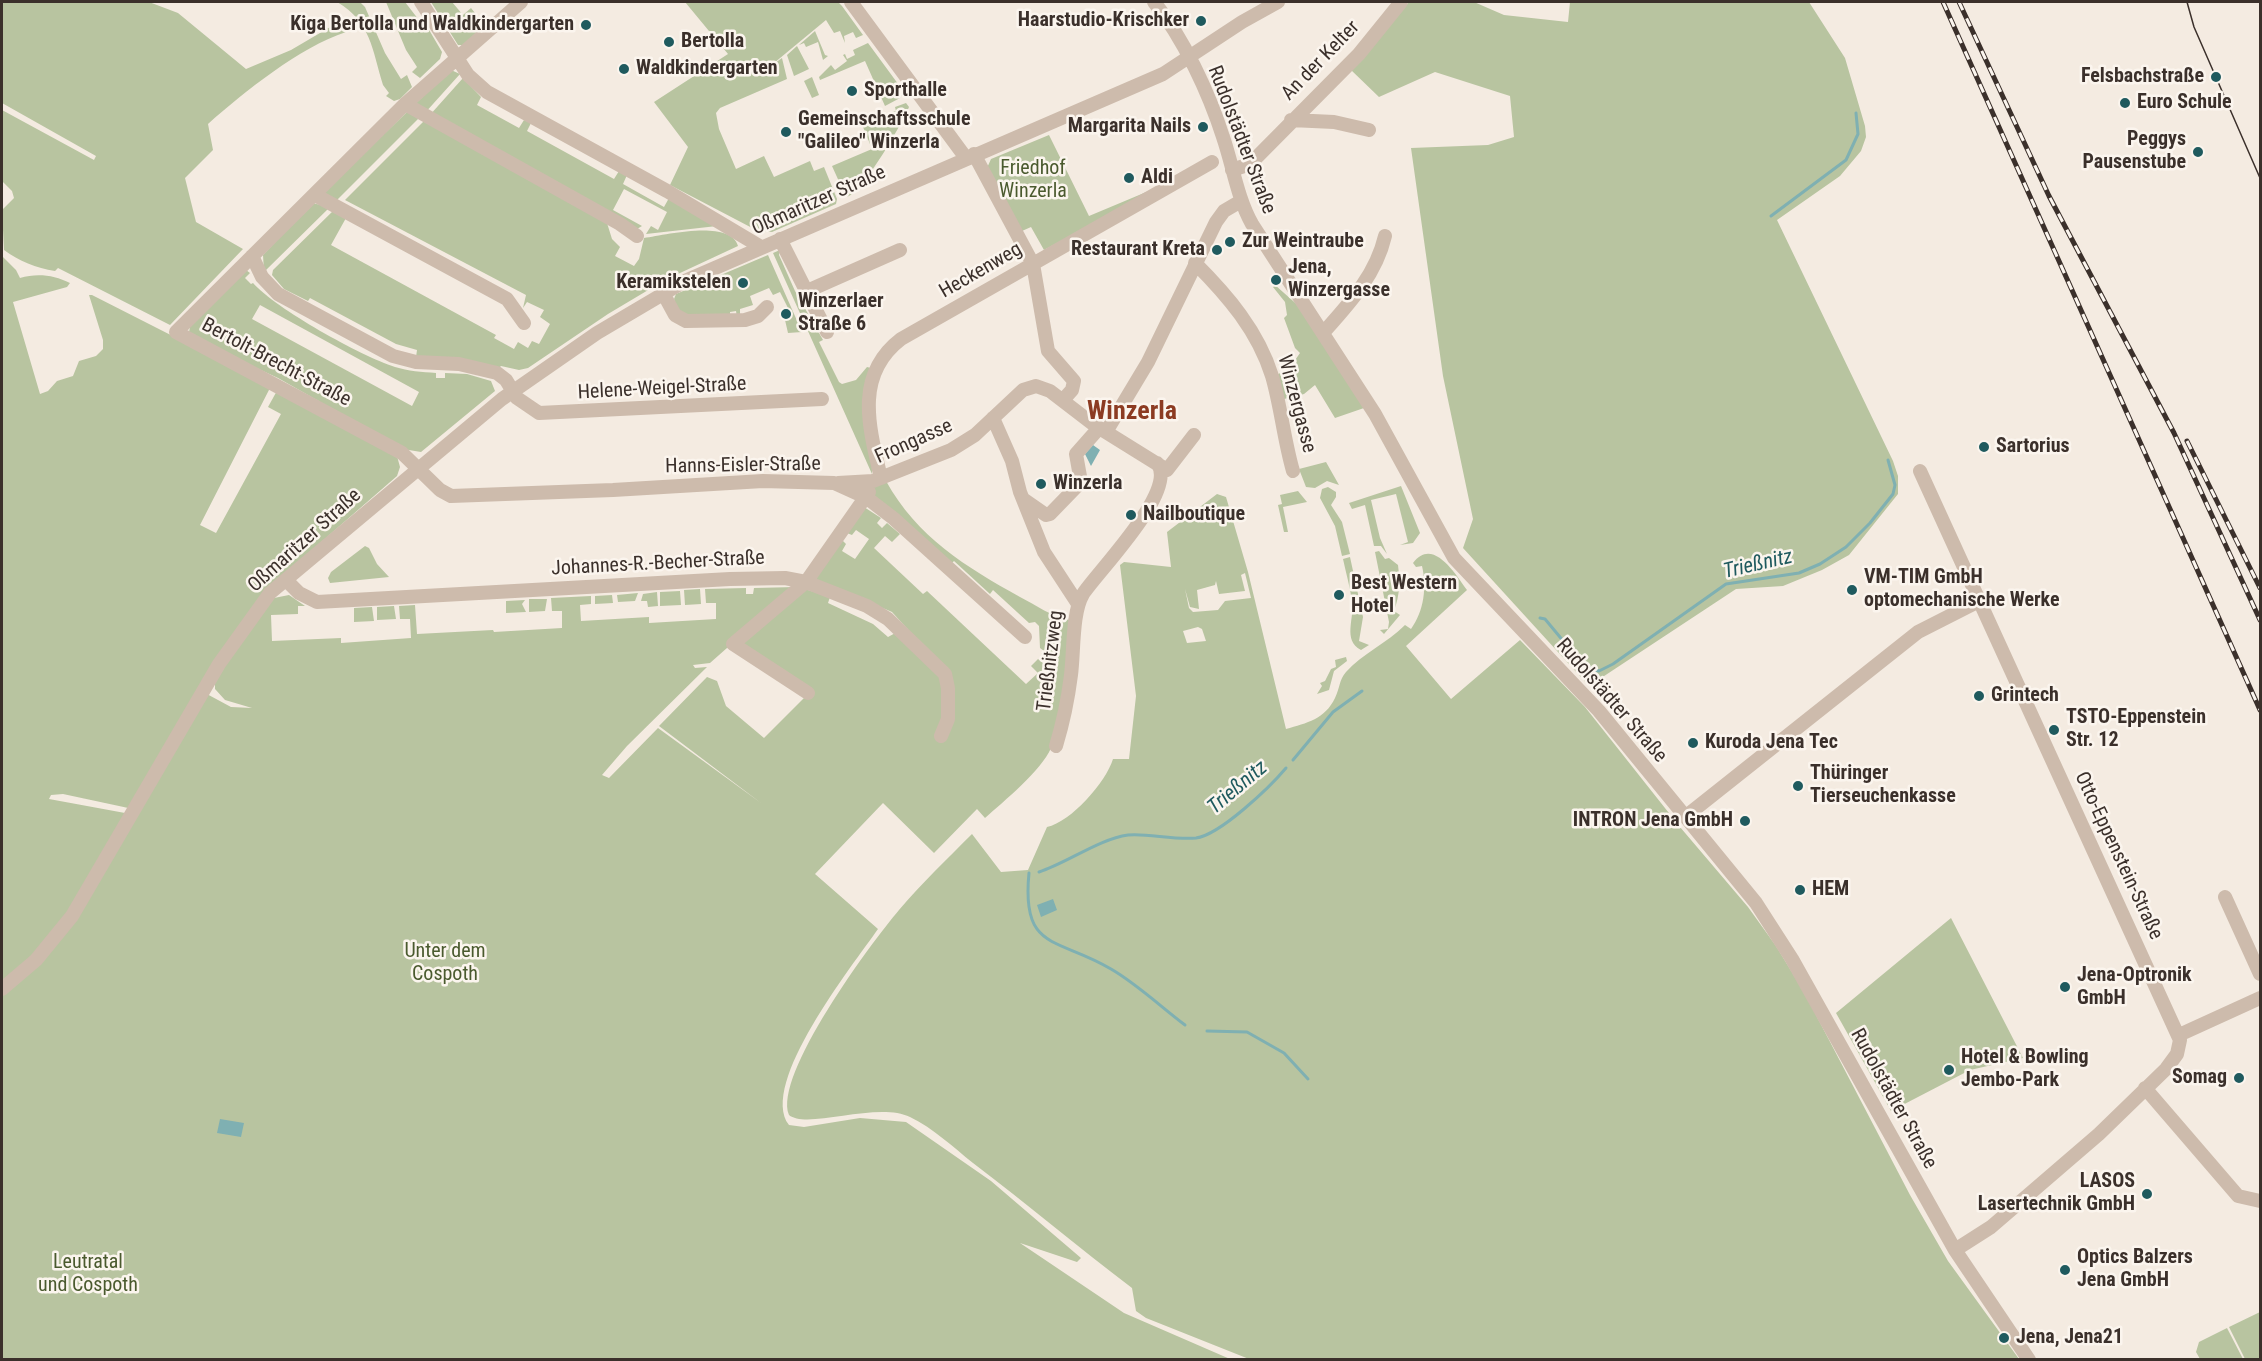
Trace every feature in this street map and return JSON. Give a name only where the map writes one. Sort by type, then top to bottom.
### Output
[{"type":"street","points":[[422,2],[468,75],[495,97],[667,191],[761,247]]},
{"type":"street","name":"Bertolt-Brecht-Straße","points":[[417,468],[402,453],[176,332],[405,104],[521,2]]},
{"type":"street","points":[[851,2],[970,156],[1033,264],[1047,350],[1075,381],[1063,400]]},
{"type":"street","name":"Rudolstädter Straße","points":[[1154,2],[1188,58],[1215,114],[1241,201],[1256,231],[1376,414],[1454,558],[1599,711],[1756,903],[1792,959],[1954,1250],[2030,1359]]},
{"type":"street","name":"Oßmaritzer Straße","points":[[2,989],[36,960],[72,916],[225,656],[270,593],[417,468],[513,391],[597,333],[663,293],[761,247],[1163,74],[1242,21],[1278,2]]},
{"type":"street","name":"An der Kelter","points":[[1232,170],[1250,164],[1291,120],[1359,54],[1401,2]]},
{"type":"street","points":[[405,104],[422,116],[620,224],[637,236]]},
{"type":"street","name":"An der Kelter","points":[[1291,120],[1334,122],[1369,130]]},
{"type":"street","name":"Heckenweg","points":[[877,479],[869,405],[872,378],[880,358],[901,339],[1212,162]]},
{"type":"street","points":[[315,195],[507,299],[524,323]]},
{"type":"street","points":[[1023,499],[1046,515],[1050,514],[1079,485],[1081,476],[1076,454],[1102,430],[1152,355],[1195,263],[1224,211],[1241,201]]},
{"type":"street","points":[[1323,333],[1371,272],[1381,252],[1385,236]]},
{"type":"street","points":[[780,239],[826,332]]},
{"type":"street","points":[[805,292],[900,250]]},
{"type":"street","points":[[252,256],[262,277],[278,294],[393,356],[416,362],[459,364],[484,370],[506,380],[513,391]]},
{"type":"street","name":"Winzergasse","points":[[1195,263],[1230,301],[1251,329],[1262,350],[1274,386],[1293,471]]},
{"type":"street","points":[[663,293],[675,315],[686,321],[746,320],[758,316],[767,307]]},
{"type":"street","name":"Frongasse","points":[[808,693],[734,644],[806,582],[867,498],[877,479],[951,450],[975,435],[1029,387],[1041,387],[1063,400],[1102,430]]},
{"type":"street","name":"Helene-Weigel-Straße","points":[[513,391],[528,408],[545,414],[822,399]]},
{"type":"street","points":[[993,418],[1014,466],[1023,499],[1046,556],[1078,604]]},
{"type":"street","points":[[1102,430],[1167,470],[1194,435]]},
{"type":"street","name":"Trießnitzweg","points":[[1056,746],[1068,700],[1078,604],[1131,534],[1149,505],[1161,479],[1161,471],[1157,464]]},
{"type":"street","name":"Hanns-Eisler-Straße","points":[[417,468],[440,490],[451,496],[763,481],[834,483],[867,498],[893,518],[1024,638]]},
{"type":"street","name":"Otto-Eppenstein-Straße","points":[[1920,471],[2179,1035]]},
{"type":"street","points":[[834,483],[877,479]]},
{"type":"street","name":"Johannes-R.-Becher-Straße","points":[[285,580],[299,593],[318,602],[730,579],[785,578],[806,582],[834,591],[888,618],[945,674],[948,688],[948,719],[941,736]]},
{"type":"street","points":[[1685,817],[1918,632],[1979,601]]},
{"type":"street","points":[[2225,897],[2260,974]]},
{"type":"street","points":[[1954,1250],[1991,1227],[2099,1134],[2172,1061],[2179,1049],[2179,1035],[2260,998]]},
{"type":"street","points":[[2145,1088],[2238,1196],[2260,1201]]},
{"type":"green space","points":[[2,2],[149,2],[178,13],[246,69],[291,50],[337,23],[346,32],[292,59],[238,98],[208,124],[213,150],[185,178],[196,222],[243,249],[170,325],[58,268],[55,271],[34,266],[4,250],[2,210],[14,198],[12,191],[2,181],[2,110],[94,160],[96,156],[2,103]]},
{"type":"green space","points":[[337,2],[360,2],[365,7],[385,53],[401,79],[407,75],[412,87],[400,99],[394,101],[386,96],[389,93],[383,85],[373,48],[364,28],[357,18]]},
{"type":"green space","points":[[386,2],[405,2],[422,24],[425,23],[442,52],[440,59],[420,78],[412,72],[417,67],[406,50]]},
{"type":"green space","points":[[431,2],[452,2],[463,15],[471,8],[483,23],[482,29],[464,45],[458,45]]},
{"type":"green space","points":[[685,2],[838,2],[842,6],[863,35],[856,38],[853,32],[844,36],[845,43],[840,31],[834,33],[826,20],[768,68],[782,58],[787,79],[720,108],[716,113],[719,129],[736,169],[764,156],[774,177],[810,161],[814,171],[824,167],[837,199],[836,204],[772,232],[756,230],[670,185],[688,147],[654,102],[728,54]]},
{"type":"green space","points":[[1409,2],[1474,2],[1504,15],[1568,22],[1570,2],[1809,2],[1845,58],[1865,126],[1866,137],[1861,151],[1840,176],[1777,220],[1893,461],[1898,476],[1898,494],[1849,555],[1822,570],[1783,586],[1736,589],[1589,686],[1463,548],[1473,519],[1443,376],[1411,148],[1488,145],[1514,137],[1510,96],[1435,72],[1379,97],[1351,70]]},
{"type":"green space","points":[[815,31],[825,55],[828,56],[823,60],[818,42],[806,47],[804,43],[799,45]]},
{"type":"green space","points":[[868,43],[904,92],[900,98],[885,106],[865,61],[820,80],[819,77],[831,65],[835,70],[847,61],[843,55],[845,54],[847,59],[855,55],[853,50]]},
{"type":"green space","points":[[797,46],[809,69],[794,76],[787,55]]},
{"type":"green space","points":[[451,70],[460,74],[424,114],[413,106]]},
{"type":"green space","points":[[812,77],[819,95],[812,98],[804,81]]},
{"type":"green space","points":[[463,78],[481,97],[477,105],[519,128],[524,120],[531,123],[527,131],[614,179],[619,171],[627,175],[623,184],[664,207],[669,198],[717,226],[646,234],[651,226],[658,230],[667,212],[624,189],[613,210],[642,226],[637,229],[429,116]]},
{"type":"green space","points":[[906,103],[909,107],[881,157],[861,185],[846,197],[832,166],[872,149],[861,122],[896,111],[895,107]]},
{"type":"green space","points":[[407,112],[419,118],[334,203],[324,192]]},
{"type":"green space","points":[[424,121],[607,223],[612,239],[620,247],[615,256],[634,266],[639,259],[644,238],[681,232],[711,231],[733,238],[738,246],[665,280],[608,314],[528,368],[519,370],[501,366],[498,369],[416,357],[417,350],[396,344],[310,298],[308,301],[284,289],[272,275],[273,270],[335,209],[346,218],[331,245],[496,335],[494,338],[514,349],[518,342],[528,348],[532,341],[539,344],[550,324],[540,317],[544,310],[527,302],[523,308],[526,295],[345,200]]},
{"type":"green space","name":"Friedhof Winzerla","points":[[1049,135],[1089,216],[1175,180],[1044,250],[1031,227],[1022,231],[987,168],[991,159]]},
{"type":"green space","points":[[312,203],[330,207],[264,272],[263,255]]},
{"type":"green space","points":[[780,250],[779,255],[795,291],[823,340],[819,342],[839,382],[842,384],[856,380],[867,367],[871,368],[872,474],[773,253]]},
{"type":"green space","points":[[768,255],[802,332],[788,333],[785,320],[792,316],[780,292],[773,295],[769,288],[750,296],[753,305],[740,309],[740,317],[737,317],[736,311],[730,312],[730,318],[679,315],[674,299],[676,294]]},
{"type":"green space","points":[[2,256],[16,270],[20,278],[45,276],[70,283],[67,287],[13,302],[40,394],[48,391],[57,381],[73,376],[79,361],[96,356],[103,349],[103,340],[89,295],[271,386],[200,525],[216,533],[281,414],[268,407],[278,389],[397,456],[400,467],[397,476],[265,591],[133,809],[63,794],[51,795],[49,799],[125,813],[86,884],[58,927],[42,947],[2,985]]},
{"type":"green space","points":[[246,270],[250,273],[245,278],[280,306],[362,353],[400,368],[436,373],[436,378],[445,378],[445,373],[467,374],[491,381],[495,391],[421,452],[403,449],[278,378],[198,341],[189,332],[190,327]],"holes":[[[260,305],[419,392],[412,406],[252,319]]]},
{"type":"green space","points":[[1275,285],[1301,308],[1364,408],[1335,418],[1315,385],[1304,394],[1284,399],[1277,375],[1291,366],[1300,353],[1295,348],[1284,318],[1287,315],[1285,302],[1273,287]]},
{"type":"green space","points":[[1326,462],[1339,485],[1327,481],[1315,488],[1306,487],[1299,469]]},
{"type":"green space","points":[[886,481],[912,519],[944,549],[1000,586],[1050,614],[1070,620],[1063,702],[1056,734],[1046,757],[1021,785],[985,818],[977,809],[934,853],[883,803],[815,874],[878,929],[831,996],[797,1054],[786,1082],[783,1106],[789,1125],[804,1127],[860,1118],[906,1122],[991,1181],[1081,1258],[1077,1262],[1020,1243],[1124,1313],[1230,1359],[2,1359],[2,994],[37,963],[205,693],[231,707],[252,708],[225,700],[215,689],[215,683],[242,638],[274,598],[289,595],[305,606],[298,606],[298,614],[271,615],[272,641],[341,638],[341,643],[411,638],[410,619],[400,619],[399,606],[415,605],[417,634],[493,630],[494,632],[562,628],[562,611],[552,611],[551,598],[591,596],[591,604],[580,605],[581,621],[649,617],[649,623],[716,619],[716,603],[706,603],[705,589],[746,588],[746,594],[753,594],[754,588],[796,587],[710,663],[693,665],[695,668],[707,667],[627,746],[602,775],[609,778],[658,728],[761,803],[659,726],[707,677],[717,681],[726,706],[764,738],[807,695],[735,649],[805,589],[830,597],[828,603],[873,624],[888,637],[899,631],[952,678],[892,612],[815,579],[842,540],[846,544],[842,551],[855,559],[869,539],[856,530],[852,535],[847,533],[864,507],[881,518],[877,523],[882,528],[887,523],[900,534],[892,542],[885,536],[874,548],[923,594],[927,591],[1026,684],[1038,673],[1031,666],[1038,659],[1044,664],[1048,660],[1041,654],[1044,651],[1040,648],[1039,626],[1035,622],[1029,623],[993,590],[990,594],[954,561],[951,564],[873,497],[873,486]]},
{"type":"green space","points":[[1401,486],[1420,533],[1413,543],[1400,545],[1408,542],[1396,494],[1371,500],[1380,538],[1387,554],[1381,546],[1374,546],[1365,505],[1352,509],[1349,503]]},
{"type":"green space","points":[[1328,487],[1336,492],[1331,505],[1342,522],[1350,554],[1342,556],[1335,526],[1320,498],[1322,489]]},
{"type":"green space","points":[[1298,491],[1307,502],[1283,507],[1288,532],[1284,532],[1278,505],[1282,504],[1280,495]]},
{"type":"green space","points":[[1217,494],[1226,497],[1248,572],[1286,729],[1308,722],[1326,711],[1337,694],[1342,678],[1352,666],[1405,625],[1411,629],[1422,607],[1424,590],[1422,566],[1416,567],[1413,563],[1421,556],[1428,554],[1443,561],[1467,590],[1406,646],[1451,699],[1520,640],[1585,707],[1680,827],[1748,907],[1776,946],[1804,992],[1910,1195],[1948,1261],[2019,1359],[1249,1359],[1146,1318],[1136,1311],[1132,1288],[943,1138],[918,1121],[896,1113],[880,1112],[811,1119],[798,1119],[789,1115],[788,1096],[809,1041],[868,950],[899,910],[926,881],[972,834],[1001,872],[1028,870],[1047,827],[1066,818],[1086,800],[1103,779],[1113,759],[1129,759],[1136,696],[1120,565],[1124,562],[1171,567],[1167,532]],"holes":[[[1245,573],[1251,598],[1225,601],[1218,610],[1193,612],[1189,608],[1185,589],[1190,607],[1199,609],[1197,590],[1215,585],[1216,581],[1219,594],[1245,591],[1241,575]],[[1198,627],[1202,629],[1206,641],[1187,643],[1183,631]]]},
{"type":"green space","points":[[365,546],[369,548],[377,564],[389,577],[330,583],[328,578],[331,572]]},
{"type":"green space","points":[[1379,551],[1385,559],[1389,558],[1398,565],[1399,577],[1394,611],[1400,615],[1384,634],[1380,630],[1388,629],[1389,622],[1375,552]]},
{"type":"green space","points":[[1350,557],[1363,617],[1359,641],[1369,645],[1361,650],[1352,641],[1350,628],[1352,601],[1343,559]]},
{"type":"green space","points":[[700,589],[701,604],[685,605],[684,590]]},
{"type":"green space","points":[[680,591],[681,605],[660,606],[660,592]]},
{"type":"green space","points":[[657,592],[658,606],[648,607],[647,601],[641,601],[643,594]]},
{"type":"green space","points":[[638,593],[635,601],[618,602],[617,595]]},
{"type":"green space","points":[[612,595],[613,603],[595,604],[595,596]]},
{"type":"green space","points":[[529,599],[547,599],[545,611],[529,612]]},
{"type":"green space","points":[[525,600],[522,604],[526,612],[506,613],[506,601]]},
{"type":"green space","points":[[394,606],[396,619],[377,620],[377,607]]},
{"type":"green space","points":[[372,607],[374,621],[354,622],[354,608]]},
{"type":"green space","points":[[1346,657],[1347,661],[1334,671],[1329,690],[1317,694],[1322,686],[1320,683],[1325,681],[1331,669],[1336,667],[1335,660]]},
{"type":"green space","points":[[1951,918],[2023,1058],[1970,1070],[1891,1111],[1836,1013]]},
{"type":"green space","points":[[2260,1312],[2260,1359],[2245,1359],[2229,1327]]},
{"type":"green space","points":[[2227,1328],[2243,1359],[2200,1359],[2196,1352],[2199,1342]]},
{"type":"water","points":[[1093,445],[1100,450],[1091,466],[1085,454]]},
{"type":"water","points":[[1053,899],[1057,910],[1041,917],[1037,905]]},
{"type":"water","points":[[220,1119],[244,1123],[241,1137],[217,1133]]},
{"type":"waterway","name":"Trießnitz","points":[[1771,216],[1846,160],[1858,134],[1856,113]]},
{"type":"waterway","name":"Trießnitz","points":[[1540,618],[1545,619],[1584,666],[1599,671],[1613,664],[1726,584],[1799,573],[1820,564],[1846,547],[1870,523],[1893,494],[1895,485],[1888,460]]},
{"type":"waterway","name":"Trießnitz","points":[[1293,760],[1333,712],[1362,691]]},
{"type":"waterway","name":"Trießnitz","points":[[1039,872],[1117,837],[1135,835],[1196,838],[1206,835],[1231,820],[1269,787],[1286,768]]},
{"type":"waterway","name":"Trießnitz","points":[[1029,873],[1028,898],[1031,917],[1037,930],[1047,939],[1121,975],[1185,1025]]},
{"type":"waterway","name":"Trießnitz","points":[[1207,1031],[1247,1032],[1284,1053],[1308,1079]]},
{"type":"tram line","points":[[2187,2],[2194,27],[2260,178]]},
{"type":"railway","points":[[1943,2],[2260,710]]},
{"type":"railway","points":[[1959,2],[2049,196],[2174,433],[2260,620]]},
{"type":"railway","points":[[2187,441],[2260,588]]},
{"type":"place","name":"Haarstudio-Krischker","points":[[1201,21]]},
{"type":"place","name":"Kiga Bertolla und Waldkindergarten","points":[[586,25]]},
{"type":"place","name":"Bertolla","points":[[669,42]]},
{"type":"place","name":"Waldkindergarten","points":[[624,69]]},
{"type":"place","name":"Felsbachstraße","points":[[2216,77]]},
{"type":"place","name":"Sporthalle","points":[[852,91]]},
{"type":"place","name":"Euro Schule","points":[[2125,103]]},
{"type":"place","name":"Margarita Nails","points":[[1203,127]]},
{"type":"place","name":"Gemeinschaftsschule \"Galileo\" Winzerla","points":[[786,132]]},
{"type":"place","name":"Peggys Pausenstube","points":[[2198,152]]},
{"type":"place","name":"Aldi","points":[[1129,178]]},
{"type":"place","name":"Zur Weintraube","points":[[1230,242]]},
{"type":"place","name":"Restaurant Kreta","points":[[1217,250]]},
{"type":"place","name":"Jena, Winzergasse","points":[[1276,280]]},
{"type":"place","name":"Keramikstelen","points":[[743,283]]},
{"type":"place","name":"Winzerlaer Straße 6","points":[[786,314]]},
{"type":"place","name":"Sartorius","points":[[1984,447]]},
{"type":"place","name":"Winzerla","points":[[1041,484]]},
{"type":"place","name":"Nailboutique","points":[[1131,515]]},
{"type":"place","name":"VM-TIM GmbH optomechanische Werke","points":[[1852,590]]},
{"type":"place","name":"Best Western Hotel","points":[[1339,595]]},
{"type":"place","name":"Grintech","points":[[1979,696]]},
{"type":"place","name":"TSTO-Eppenstein Str. 12","points":[[2054,730]]},
{"type":"place","name":"Kuroda Jena Tec","points":[[1693,743]]},
{"type":"place","name":"Thüringer Tierseuchenkasse","points":[[1798,786]]},
{"type":"place","name":"INTRON Jena GmbH","points":[[1745,821]]},
{"type":"place","name":"HEM","points":[[1800,890]]},
{"type":"place","name":"Jena-Optronik GmbH","points":[[2065,987]]},
{"type":"place","name":"Hotel & Bowling Jembo-Park","points":[[1949,1070]]},
{"type":"place","name":"Somag","points":[[2239,1078]]},
{"type":"place","name":"LASOS Lasertechnik GmbH","points":[[2147,1194]]},
{"type":"place","name":"Optics Balzers Jena GmbH","points":[[2065,1270]]},
{"type":"place","name":"Jena, Jena21","points":[[2004,1338]]},
{"type":"district","name":"Winzerla","points":[[1132,412]]},
{"type":"park label","name":"Unter dem Cospoth","points":[[445,964]]},
{"type":"park label","name":"Leutratal und Cospoth","points":[[88,1274]]}]
